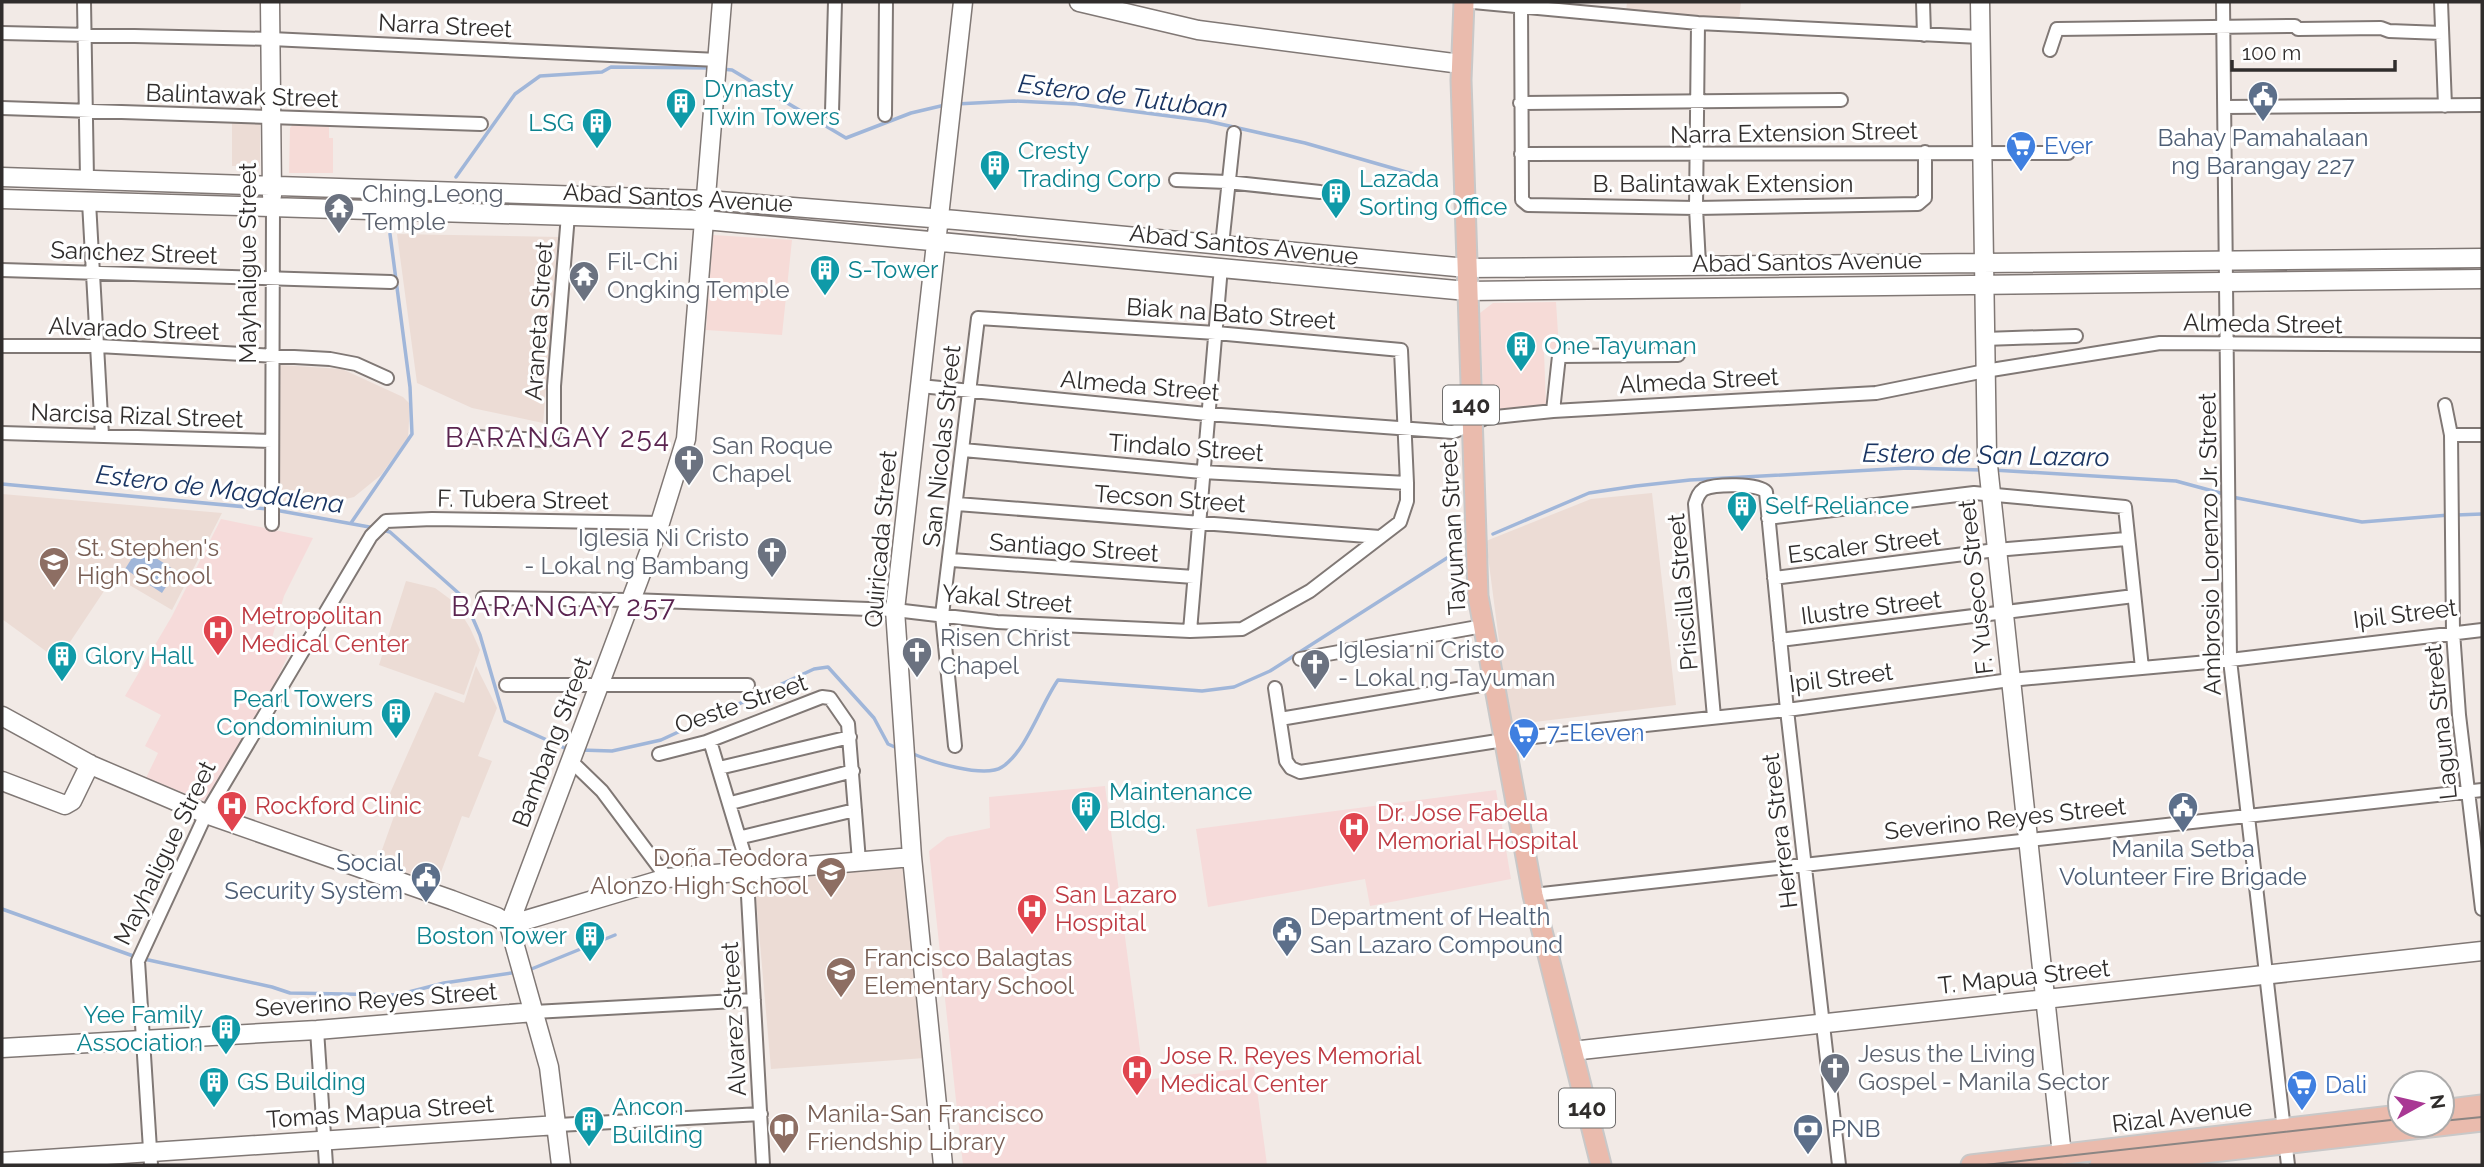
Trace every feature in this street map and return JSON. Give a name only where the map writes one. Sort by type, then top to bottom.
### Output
[{"type":"main road","name":"Tayuman Street","points":[[1464,2],[1461,64],[1475,566],[1493,683],[1533,895],[1601,1165]]},
{"type":"main road","points":[[2456,1108],[2482,1105]]},
{"type":"main road","name":"Rizal Avenue","points":[[2099,1165],[2386,1117]]},
{"type":"main road","name":"Rizal Avenue","points":[[1971,1165],[2063,1160],[2285,1135],[2482,1121]]},
{"type":"street","points":[[84,2],[87,179]]},
{"type":"street","name":"Mayhaligue Street","points":[[270,2],[273,207],[272,520]]},
{"type":"street","name":"Bambang Street","points":[[509,925],[660,523],[686,439],[722,2]]},
{"type":"street","points":[[832,113],[835,2]]},
{"type":"street","points":[[885,115],[886,2]]},
{"type":"street","name":"Quiricada Street","points":[[943,1165],[912,856],[895,610],[963,2]]},
{"type":"street","points":[[1079,2],[1198,30],[1461,64]]},
{"type":"street","points":[[1473,2],[1698,23],[1980,37]]},
{"type":"street","points":[[1923,2],[1924,35]]},
{"type":"street","name":"F. Yuseco Street","points":[[1980,2],[1987,456],[2063,1160]]},
{"type":"street","name":"Ambrosio Lorenzo Jr. Street","points":[[2223,2],[2230,660],[2288,1165]]},
{"type":"street","points":[[2441,2],[2445,106]]},
{"type":"street","points":[[1521,5],[1521,154]]},
{"type":"street","points":[[1698,23],[1696,208],[1699,264]]},
{"type":"street","points":[[2050,50],[2057,29],[2381,28],[2389,31],[2442,33]]},
{"type":"street","name":"Narra Street","points":[[2,33],[271,39],[718,67]]},
{"type":"street","points":[[1520,103],[1841,100]]},
{"type":"street","points":[[2225,107],[2482,105]]},
{"type":"street","name":"Balintawak Street","points":[[2,108],[481,124]]},
{"type":"street","points":[[1222,245],[1234,133]]},
{"type":"street","name":"Narra Extension Street","points":[[1521,154],[1697,156],[1982,150],[2068,153]]},
{"type":"street","name":"B. Balintawak Extension","points":[[1521,154],[1524,204],[1696,208],[1922,202],[1926,198],[1925,152]]},
{"type":"street","name":"Abad Santos Avenue","points":[[2,177],[706,200],[1466,268],[2482,258]]},
{"type":"street","points":[[1176,180],[1227,182],[1321,192]]},
{"type":"street","name":"Abad Santos Avenue","points":[[2,199],[705,219],[1467,291],[2482,279]]},
{"type":"street","points":[[89,202],[102,435]]},
{"type":"street","name":"Araneta Street","points":[[475,437],[547,440],[554,434],[554,386],[568,215]]},
{"type":"street","points":[[1189,631],[1221,267]]},
{"type":"street","name":"Sanchez Street","points":[[2,270],[391,282]]},
{"type":"street","name":"Biak na Bato Street","points":[[978,318],[1216,333],[1401,350],[1404,429]]},
{"type":"street","name":"San Nicolas Street","points":[[955,746],[942,615],[951,560],[978,318]]},
{"type":"street","points":[[1984,340],[2076,336]]},
{"type":"street","name":"Almeda Street","points":[[920,386],[1207,414],[1453,432],[1486,418],[1553,411],[1876,393],[1985,371],[2160,343],[2482,345]]},
{"type":"street","name":"Alvarado Street","points":[[2,346],[97,346],[330,359],[356,364],[387,378]]},
{"type":"street","points":[[1553,411],[1559,356],[1678,355]]},
{"type":"street","name":"Laguna Street","points":[[2445,405],[2451,435],[2453,632],[2482,909]]},
{"type":"street","name":"Yakal Street","points":[[483,598],[631,600],[895,610],[997,622],[1189,631],[1251,625],[1310,591],[1400,522],[1407,501],[1408,483],[1404,429]]},
{"type":"street","name":"Narcisa Rizal Street","points":[[2,433],[272,441]]},
{"type":"street","points":[[2451,435],[2482,435]]},
{"type":"street","name":"Tindalo Street","points":[[963,450],[1202,472],[1408,483]]},
{"type":"street","name":"Priscilla Street","points":[[1714,717],[1695,504],[1699,493],[1706,488],[1755,486],[1766,492]]},
{"type":"street","points":[[1768,518],[1974,494],[1990,488],[2125,507],[2126,539],[2142,668]]},
{"type":"street","name":"Herrera Street","points":[[1766,492],[1787,710],[1839,1165]]},
{"type":"street","name":"Tecson Street","points":[[957,504],[1380,537]]},
{"type":"street","name":"F. Tubera Street","points":[[386,521],[432,519],[660,523]]},
{"type":"street","name":"Mayhaligue Street","points":[[150,1158],[138,961],[206,814],[371,536],[386,521]]},
{"type":"street","name":"Escaler Street","points":[[1774,578],[1996,550],[2126,539]]},
{"type":"street","name":"Santiago Street","points":[[951,560],[1194,578]]},
{"type":"street","name":"Ilustre Street","points":[[1780,640],[2134,596]]},
{"type":"street","points":[[1300,659],[1483,625]]},
{"type":"street","name":"Ipil Street","points":[[1275,688],[1286,761],[1291,768],[1300,772],[1504,740],[1787,710],[2010,680],[2230,660],[2482,630]]},
{"type":"street","points":[[1280,719],[1493,683]]},
{"type":"street","points":[[506,685],[748,685]]},
{"type":"street","name":"Oeste Street","points":[[659,754],[710,741],[822,697],[835,702],[844,714],[850,737]]},
{"type":"street","points":[[2,716],[90,764],[206,814],[497,916],[509,925],[550,1067],[561,1165]]},
{"type":"street","points":[[719,768],[850,737],[859,861]]},
{"type":"street","name":"Alvarez Street","points":[[710,741],[742,837],[763,1165]]},
{"type":"street","points":[[572,759],[602,791],[667,878]]},
{"type":"street","points":[[2,781],[65,805],[72,801],[90,764]]},
{"type":"street","points":[[731,803],[853,771]]},
{"type":"street","name":"Severino Reyes Street","points":[[1533,895],[2249,818],[2482,790]]},
{"type":"street","points":[[742,837],[855,810]]},
{"type":"street","points":[[509,925],[667,878],[912,856]]},
{"type":"street","name":"T. Mapua Street","points":[[1572,1051],[2482,951]]},
{"type":"street","name":"Severino Reyes Street","points":[[2,1048],[317,1030],[534,1012],[754,1000]]},
{"type":"street","points":[[317,1030],[326,1165]]},
{"type":"street","name":"Tomas Mapua Street","points":[[2,1162],[150,1158],[324,1139],[761,1114]]},
{"type":"shaded area","points":[[1627,2],[1741,2],[1739,21],[1626,12]]},
{"type":"shaded area","points":[[232,123],[260,123],[260,166],[232,166]]},
{"type":"shaded area","points":[[294,123],[329,123],[329,138],[333,138],[333,173],[289,173],[290,128]]},
{"type":"shaded area","points":[[397,234],[560,237],[543,423],[472,408],[417,383]]},
{"type":"shaded area","points":[[713,235],[792,240],[782,335],[706,330]]},
{"type":"shaded area","name":"One Tayuman","points":[[1556,302],[1559,349],[1544,351],[1546,407],[1484,412],[1480,313],[1493,303]]},
{"type":"shaded area","points":[[280,365],[342,369],[403,397],[410,404],[408,438],[381,475],[354,497],[326,504],[280,502]]},
{"type":"shaded area","points":[[1652,493],[1676,705],[1510,725],[1486,541],[1591,499]]},
{"type":"shaded area","name":"St. Stephen's High School","points":[[2,494],[222,513],[172,610],[114,576],[58,660],[2,619]]},
{"type":"shaded area","name":"Metropolitan Medical Center","points":[[221,519],[313,538],[284,596],[272,638],[294,643],[273,687],[205,801],[146,778],[158,753],[145,746],[161,715],[125,696],[172,616]]},
{"type":"shaded area","points":[[406,581],[435,588],[454,602],[470,628],[480,650],[464,695],[379,665]]},
{"type":"shaded area","points":[[476,666],[497,708],[478,756],[492,761],[469,818],[462,816],[437,883],[377,864],[398,805],[387,800],[435,692],[464,703]]},
{"type":"shaded area","name":"San Lazaro Hospital","points":[[1105,786],[1144,1080],[1254,1067],[1267,1165],[963,1165],[929,851],[947,837],[990,828],[989,797]]},
{"type":"shaded area","name":"Dr. Jose Fabella Memorial Hospital","points":[[1496,790],[1511,879],[1370,906],[1365,879],[1208,907],[1196,829]]},
{"type":"shaded area","name":"Francisco Balagtas Elementary School","points":[[902,859],[925,1058],[771,1069],[754,875]]},
{"type":"water","points":[[139,547],[176,571],[162,593],[125,569]]},
{"type":"waterway","name":"Estero de Tutuban","points":[[456,177],[515,94],[540,76],[602,72],[611,67],[711,68]]},
{"type":"waterway","name":"Estero de Tutuban","points":[[722,69],[732,70],[846,138],[911,113],[945,105]]},
{"type":"waterway","name":"Estero de Tutuban","points":[[956,104],[1014,101],[1077,104],[1207,121],[1305,143],[1434,180]]},
{"type":"waterway","name":"Estero de Tutuban","points":[[351,523],[412,434],[410,387],[390,234]]},
{"type":"waterway","name":"Estero de San Lazaro","points":[[1493,534],[1589,493],[1636,486],[1690,480],[1908,468],[1982,470]]},
{"type":"waterway","name":"Estero de San Lazaro","points":[[1993,470],[2176,481],[2224,494]]},
{"type":"waterway","name":"Estero de Magdalena","points":[[2,484],[268,509]]},
{"type":"waterway","name":"Estero de San Lazaro","points":[[2232,497],[2362,522],[2449,515]]},
{"type":"waterway","name":"Estero de Magdalena","points":[[275,510],[375,528]]},
{"type":"waterway","name":"Estero de San Lazaro","points":[[2456,515],[2482,514]]},
{"type":"waterway","name":"Estero de Magdalena","points":[[382,530],[390,532],[464,598],[480,635],[505,721],[569,750]]},
{"type":"waterway","name":"Estero de San Lazaro","points":[[911,753],[970,770],[994,770],[1002,767],[1011,760],[1026,739],[1058,680],[1202,691],[1234,687],[1270,671],[1461,549]]},
{"type":"waterway","name":"Estero de Magdalena","points":[[580,750],[612,751],[661,740],[814,669],[828,667],[874,718],[888,744],[897,748]]},
{"type":"waterway","name":"Estero de San Lazaro","points":[[2,909],[136,957]]},
{"type":"waterway","name":"Estero de San Lazaro","points":[[529,970],[615,935]]},
{"type":"waterway","name":"Estero de San Lazaro","points":[[144,959],[290,993],[397,995],[444,983],[518,972]]},
{"type":"tram line","points":[[2456,1120],[2482,1117]]},
{"type":"tram line","points":[[1985,1165],[2386,1121]]},
{"type":"place","name":"Bahay Pamahalaan ng Barangay 227","points":[[2263,123]]},
{"type":"place","name":"Dynasty Twin Towers","points":[[681,130]]},
{"type":"place","name":"LSG","points":[[597,150]]},
{"type":"place","name":"Ever","points":[[2021,173]]},
{"type":"place","name":"Cresty Trading Corp","points":[[995,192]]},
{"type":"place","name":"Lazada Sorting Office","points":[[1336,220]]},
{"type":"place","name":"Ching Leong Temple","points":[[339,235]]},
{"type":"place","name":"S-Tower","points":[[825,297]]},
{"type":"place","name":"Fil-Chi Ongking Temple","points":[[584,303]]},
{"type":"place","name":"One Tayuman","points":[[1521,373]]},
{"type":"place","name":"San Roque Chapel","points":[[689,487]]},
{"type":"place","name":"Self Reliance","points":[[1742,533]]},
{"type":"place","name":"Iglesia Ni Cristo - Lokal ng Bambang","points":[[772,579]]},
{"type":"place","name":"St. Stephen's High School","points":[[54,589]]},
{"type":"place","name":"Metropolitan Medical Center","points":[[218,657]]},
{"type":"place","name":"Risen Christ Chapel","points":[[917,679]]},
{"type":"place","name":"Glory Hall","points":[[62,683]]},
{"type":"place","name":"Iglesia ni Cristo - Lokal ng Tayuman","points":[[1315,691]]},
{"type":"place","name":"Pearl Towers Condominium","points":[[396,740]]},
{"type":"place","name":"7-Eleven","points":[[1524,760]]},
{"type":"place","name":"Rockford Clinic","points":[[232,833]]},
{"type":"place","name":"Maintenance Bldg.","points":[[1086,833]]},
{"type":"place","name":"Manila Setba Volunteer Fire Brigade","points":[[2183,834]]},
{"type":"place","name":"Dr. Jose Fabella Memorial Hospital","points":[[1354,854]]},
{"type":"place","name":"Doña Teodora Alonzo High School","points":[[831,899]]},
{"type":"place","name":"Social Security System","points":[[426,904]]},
{"type":"place","name":"San Lazaro Hospital","points":[[1032,936]]},
{"type":"place","name":"Department of Health San Lazaro Compound","points":[[1287,958]]},
{"type":"place","name":"Boston Tower","points":[[590,963]]},
{"type":"place","name":"Francisco Balagtas Elementary School","points":[[841,999]]},
{"type":"place","name":"Yee Family Association","points":[[226,1056]]},
{"type":"place","name":"Jesus the Living Gospel - Manila Sector","points":[[1835,1095]]},
{"type":"place","name":"Jose R. Reyes Memorial Medical Center","points":[[1137,1097]]},
{"type":"place","name":"GS Building","points":[[214,1109]]},
{"type":"place","name":"Dali","points":[[2302,1112]]},
{"type":"place","name":"Ancon Building","points":[[589,1148]]},
{"type":"place","name":"Manila-San Francisco Friendship Library","points":[[784,1155]]},
{"type":"place","name":"PNB","points":[[1808,1156]]},
{"type":"district","name":"BARANGAY 254","points":[[558,437]]},
{"type":"district","name":"BARANGAY 257","points":[[564,606]]}]
